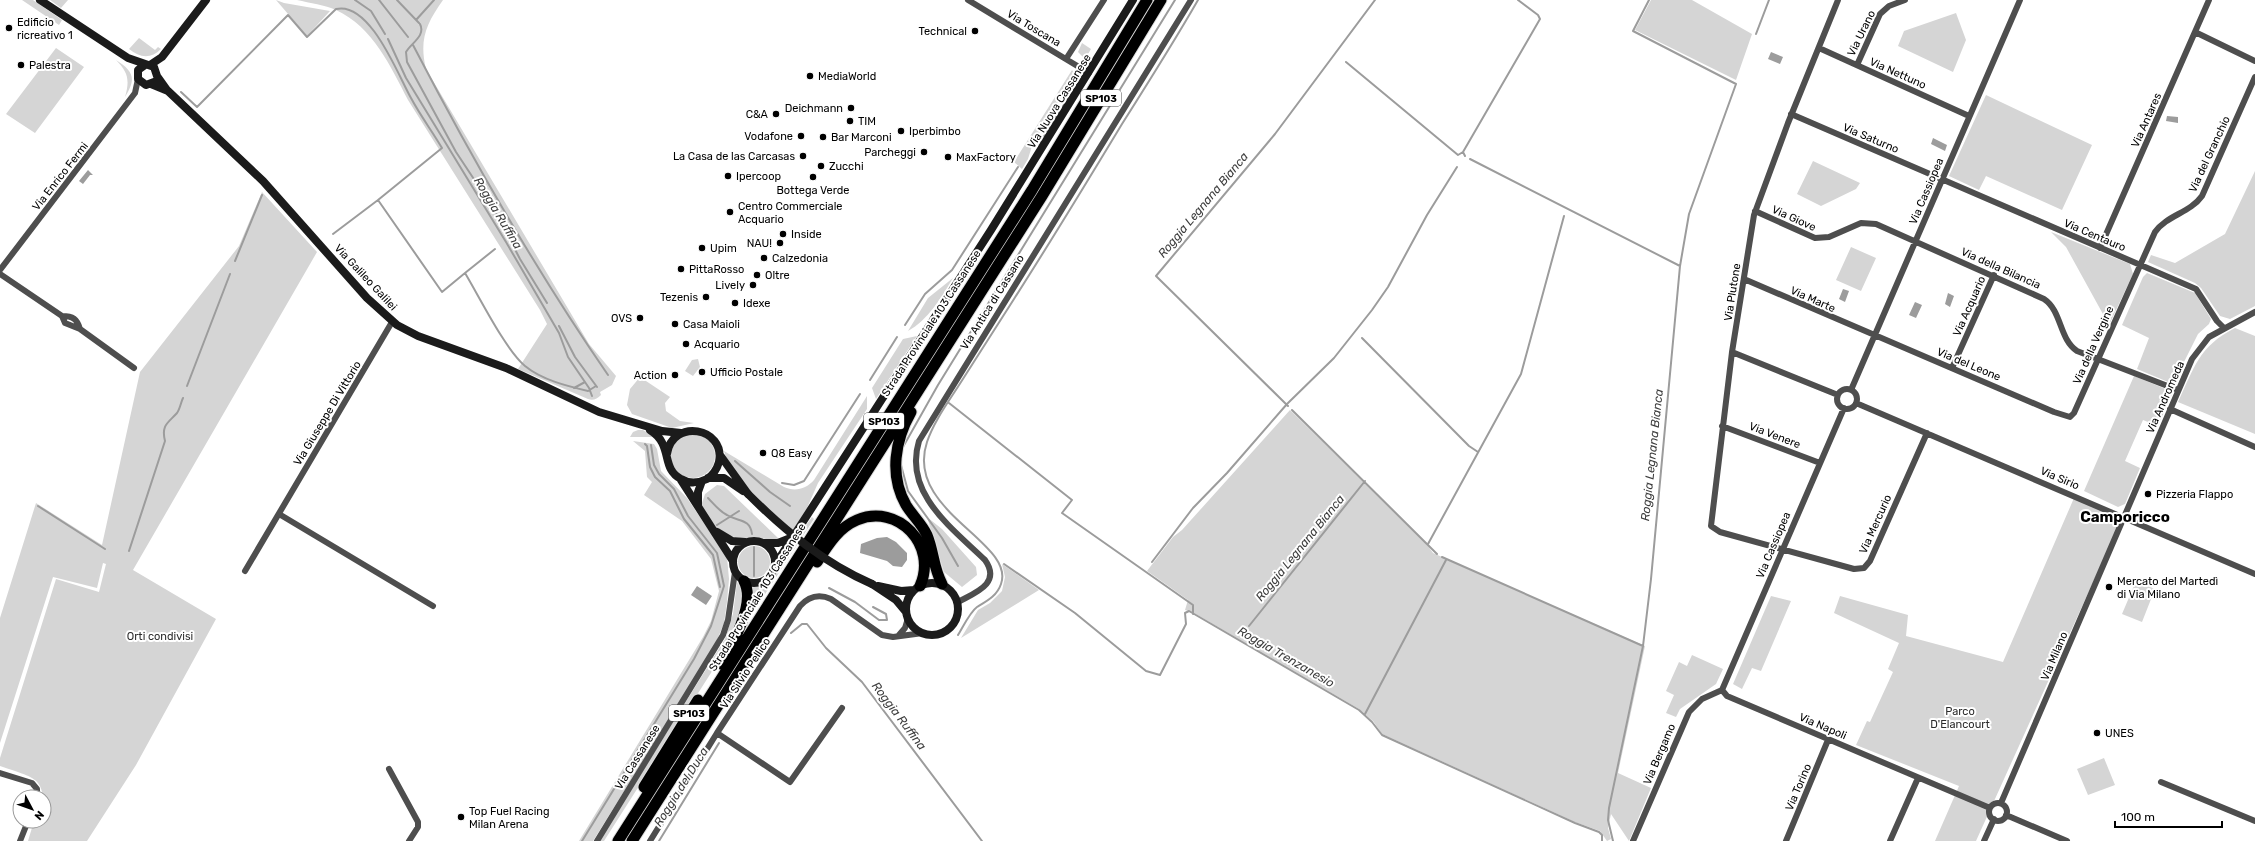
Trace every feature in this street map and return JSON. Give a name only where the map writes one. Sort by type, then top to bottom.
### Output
[{"type":"highway","name":"Strada Provinciale 103 Cassanese","points":[[617,841],[1032,190],[1147,0]]},
{"type":"highway","name":"SP103","points":[[632,841],[719,701],[1042,196],[1161,0]]},
{"type":"highway","name":"SP103","points":[[942,584],[934,568],[928,537],[907,506],[901,492],[896,471],[897,449],[911,413],[978,310],[1042,196]]},
{"type":"highway","name":"SP103","points":[[719,701],[757,651],[829,544],[841,531],[854,521],[869,517],[881,516],[898,522],[911,532],[920,544],[926,560],[924,577],[917,588]]},
{"type":"highway","name":"SP103","points":[[617,841],[652,771],[736,637],[746,604],[747,589],[744,581]]},
{"type":"street","points":[[40,0],[128,58],[148,65],[157,74],[168,91]]},
{"type":"street","points":[[135,93],[149,84],[157,74],[162,57],[206,0]]},
{"type":"street","name":"Via Toscana","points":[[968,0],[1089,73]]},
{"type":"street","points":[[1066,59],[1104,0]]},
{"type":"street","name":"Via Nuova Cassanese","points":[[775,565],[950,293],[1089,73],[1133,0]]},
{"type":"street","name":"Via Antica di Cassano","points":[[958,602],[984,588],[989,579],[989,568],[984,559],[932,506],[922,492],[915,467],[919,441],[1191,0]]},
{"type":"street","name":"Via Plutone","points":[[1783,549],[1720,532],[1711,526],[1732,352],[1755,211],[1791,114],[1838,0]]},
{"type":"street","name":"Via Urano","points":[[1857,65],[1880,14],[1889,6],[1905,0]]},
{"type":"street","name":"Via Cassiopea","points":[[1852,390],[2020,0]]},
{"type":"street","name":"Via Antares","points":[[2100,248],[2209,0]]},
{"type":"street","points":[[2195,32],[2255,61]]},
{"type":"street","name":"Via Nettuno","points":[[1819,48],[1969,116]]},
{"type":"street","points":[[135,93],[140,67],[148,65],[162,57]]},
{"type":"street","points":[[128,58],[142,83],[149,84]]},
{"type":"street","name":"Via del Granchio","points":[[2140,265],[2161,225],[2192,206],[2202,196],[2255,77]]},
{"type":"street","name":"Via Galileo Galilei","points":[[149,84],[168,91],[267,185],[367,298],[392,322],[412,333],[506,368],[599,412],[665,432],[681,433]]},
{"type":"street","name":"Via Enrico Fermi","points":[[0,270],[135,93]]},
{"type":"street","name":"Via Saturno","points":[[1791,114],[1942,179]]},
{"type":"street","name":"Via Centauro","points":[[1942,179],[2196,289],[2217,322],[2224,328]]},
{"type":"street","name":"Via Giove","points":[[1755,211],[1813,238],[1827,237],[1858,224],[1868,223],[1916,241]]},
{"type":"street","name":"Via della Bilancia","points":[[1916,241],[2047,300],[2052,307],[2070,345],[2097,360],[2178,390]]},
{"type":"street","name":"Via della Vergine","points":[[2054,412],[2067,417],[2073,414],[2140,265]]},
{"type":"street","points":[[0,274],[62,316],[70,316],[77,321],[80,329],[134,368]]},
{"type":"street","name":"Via Acquario","points":[[1952,368],[1994,275]]},
{"type":"street","name":"Via Marte","points":[[1744,279],[1874,336]]},
{"type":"street","name":"Via Andromeda","points":[[2124,516],[2178,390],[2199,349],[2209,337],[2255,312]]},
{"type":"street","name":"Via Giuseppe Di Vittorio","points":[[245,571],[392,322]]},
{"type":"street","name":"Via del Leone","points":[[1874,336],[2054,412]]},
{"type":"street","points":[[1732,352],[1838,395]]},
{"type":"street","points":[[1842,390],[1852,390],[1857,397],[1856,403],[1850,408],[1844,408],[1837,401],[1838,395],[1842,390]]},
{"type":"street","name":"Via Sirio","points":[[1856,403],[2124,516],[2255,574]]},
{"type":"street","name":"Via Cassiopea","points":[[1722,690],[1844,408]]},
{"type":"street","points":[[2170,410],[2255,447]]},
{"type":"street","points":[[644,426],[660,438],[667,454],[670,468],[680,479],[714,530],[733,561],[735,572],[744,581],[754,583],[764,581],[771,574],[775,565],[773,552],[763,543]]},
{"type":"street","name":"Via Venere","points":[[1722,426],[1820,463]]},
{"type":"street","points":[[667,454],[672,441],[681,433],[694,430],[707,434],[715,442],[720,455],[748,494]]},
{"type":"street","name":"Via Mercurio","points":[[1783,549],[1854,568],[1867,566],[1927,433]]},
{"type":"street","points":[[698,507],[697,494],[705,479],[717,468],[720,455]]},
{"type":"street","points":[[680,479],[692,482],[705,479],[725,479],[748,494],[801,542],[838,566],[872,584],[896,600],[914,627],[923,633]]},
{"type":"street","points":[[279,514],[433,606]]},
{"type":"street","name":"Via Milano","points":[[2001,803],[2124,516]]},
{"type":"street","points":[[714,530],[730,540],[745,542],[781,542],[795,536]]},
{"type":"street","points":[[733,561],[737,549],[745,542]]},
{"type":"street","name":"Via Cassanese","points":[[597,841],[723,635],[728,620],[735,572]]},
{"type":"street","points":[[872,584],[901,592],[932,582],[942,584],[952,592],[958,602],[958,615],[952,627],[938,634],[923,633],[896,636]]},
{"type":"street","points":[[896,636],[905,629],[907,602],[917,588]]},
{"type":"street","name":"Via Silvio Pellico","points":[[717,733],[800,606],[808,599],[819,596],[831,599],[879,634],[896,636]]},
{"type":"street","name":"Via Napoli","points":[[1722,690],[1727,696],[1990,808]]},
{"type":"street","name":"Via Bergamo","points":[[1633,841],[1689,712],[1704,697],[1722,690]]},
{"type":"street","points":[[650,841],[717,733],[790,782],[842,708]]},
{"type":"street","name":"Via Torino","points":[[1786,841],[1828,740]]},
{"type":"street","points":[[389,769],[418,822],[418,827],[409,841]]},
{"type":"street","points":[[1,773],[33,784],[36,789]]},
{"type":"street","points":[[1890,841],[1918,778]]},
{"type":"street","points":[[2161,782],[2255,821]]},
{"type":"street","points":[[2001,803],[2006,808],[2006,815],[2001,820],[1994,819],[1990,815],[1990,808],[1994,804],[2001,803]]},
{"type":"street","points":[[2006,815],[2067,841]]},
{"type":"street","points":[[1984,841],[1994,819]]},
{"type":"street","points":[[20,841],[25,829]]},
{"type":"green space","points":[[22,0],[33,0],[62,20],[59,25]]},
{"type":"green space","points":[[50,0],[68,0],[61,8]]},
{"type":"green space","points":[[276,0],[284,3],[330,11],[307,36]]},
{"type":"green space","points":[[297,0],[443,0],[428,25],[424,41],[423,49],[426,69],[589,344],[616,376],[612,385],[600,392],[601,395],[598,398],[590,400],[518,369],[547,324],[540,310],[408,100],[388,62],[371,37],[349,17],[336,10],[322,5]]},
{"type":"green space","points":[[1651,0],[1692,0],[1752,34],[1736,80],[1635,30]]},
{"type":"green space","points":[[1956,13],[1966,40],[1953,72],[1898,46],[1904,31]]},
{"type":"green space","points":[[139,38],[155,50],[158,47],[161,49],[149,56],[141,56],[133,52],[129,49]]},
{"type":"green space","points":[[1082,43],[1091,49],[1085,59],[1078,52]]},
{"type":"green space","points":[[56,48],[84,67],[35,133],[6,114]]},
{"type":"green space","points":[[116,60],[126,68],[132,80],[125,97],[128,81],[123,68]]},
{"type":"green space","points":[[1072,70],[1076,76],[1075,83],[1055,107],[1032,146],[1028,159],[1022,169],[1014,162]]},
{"type":"green space","points":[[1986,95],[2092,145],[2062,210],[1986,176],[1979,190],[1949,176]]},
{"type":"green space","points":[[1813,161],[1860,183],[1856,189],[1821,206],[1797,194]]},
{"type":"green space","points":[[2255,171],[2255,306],[2230,319],[2220,316],[2201,288],[2195,283],[2148,262],[2151,255],[2175,263],[2225,234]]},
{"type":"green space","name":"Orti condivisi","points":[[262,192],[317,252],[133,570],[216,619],[136,765],[87,841],[28,841],[32,829],[52,829],[52,789],[41,789],[37,782],[32,778],[0,766],[0,758],[56,579],[99,592],[106,564],[103,563],[97,588],[53,577],[0,743],[0,618],[36,503],[102,545],[140,372],[239,246]]},
{"type":"green space","points":[[2051,232],[2130,264],[2133,274],[2109,325],[2066,247]]},
{"type":"green space","points":[[1851,247],[1876,258],[1861,291],[1836,280]]},
{"type":"green space","points":[[2147,273],[2195,293],[2211,319],[2209,324],[2198,334],[2173,384],[2137,369],[2149,338],[2122,325],[2143,277]]},
{"type":"green space","points":[[953,278],[939,301],[928,315],[908,331],[928,298]]},
{"type":"green space","points":[[2235,328],[2255,336],[2255,434],[2178,402],[2194,368],[2205,350],[2213,342]]},
{"type":"green space","points":[[917,336],[876,399],[872,388],[903,339]]},
{"type":"green space","points":[[698,359],[700,367],[693,376],[685,371],[692,360]]},
{"type":"green space","points":[[2134,376],[2173,392],[2158,426],[2143,420],[2125,461],[2140,468],[2125,504],[2118,507],[2084,491]]},
{"type":"green space","points":[[640,377],[670,397],[665,403],[666,411],[680,421],[694,423],[672,428],[632,414],[627,405],[630,389]]},
{"type":"green space","points":[[867,396],[867,409],[818,483],[807,508],[793,530],[750,493],[726,457],[724,451],[788,489],[800,489],[807,486],[814,480]]},
{"type":"green space","points":[[1290,410],[1425,542],[1433,553],[1645,646],[1618,773],[1651,788],[1629,841],[1611,814],[1608,828],[1611,839],[1607,841],[1600,831],[1575,822],[1382,734],[1373,721],[1359,709],[1194,613],[1185,610],[1188,600],[1147,571],[1173,537],[1182,530]]},
{"type":"green space","points":[[643,430],[654,437],[630,437],[633,432]]},
{"type":"green space","points":[[693,434],[705,438],[711,444],[715,456],[711,468],[705,474],[693,478],[681,474],[675,468],[671,456],[675,444],[681,438]]},
{"type":"green space","points":[[633,441],[654,444],[657,449],[661,471],[687,498],[727,557],[729,579],[727,602],[724,623],[715,645],[593,841],[579,841],[703,637],[711,621],[719,591],[711,559],[682,521],[644,495],[652,482],[647,477],[645,451]]},
{"type":"green space","points":[[717,485],[724,486],[779,539],[755,537],[745,539],[730,536],[716,527],[701,506],[705,494]]},
{"type":"green space","name":"Parco D'Elancourt","points":[[2074,498],[2122,518],[1976,841],[1935,841],[1959,786],[1856,745],[1867,721],[1870,722],[1893,672],[1888,669],[1899,643],[1834,613],[1840,596],[1908,615],[1906,636],[2003,662]]},
{"type":"green space","points":[[812,517],[814,519],[743,628],[750,588],[764,585],[771,581],[781,560]]},
{"type":"green space","points":[[927,517],[942,529],[976,567],[977,575],[962,587],[944,572]]},
{"type":"green space","points":[[751,546],[757,546],[767,553],[770,562],[769,568],[763,575],[757,578],[751,578],[741,571],[738,565],[738,559],[745,549]]},
{"type":"green space","points":[[1002,564],[1039,590],[961,638],[978,610],[990,603],[1002,591],[1005,577]]},
{"type":"green space","points":[[2136,581],[2155,589],[2142,622],[2122,614]]},
{"type":"green space","points":[[737,582],[743,592],[742,605],[735,627],[716,665],[604,841],[599,841],[725,639],[733,614]]},
{"type":"green space","points":[[1771,596],[1791,601],[1761,671],[1752,668],[1742,689],[1733,684]]},
{"type":"green space","points":[[1692,655],[1723,669],[1716,684],[1680,709],[1676,717],[1666,713],[1674,695],[1666,691],[1679,662],[1687,666]]},
{"type":"green space","points":[[2104,758],[2115,785],[2088,795],[2077,769]]},
{"type":"shaded area","points":[[1771,52],[1783,57],[1780,64],[1768,59]]},
{"type":"shaded area","points":[[1067,98],[1069,99],[1040,145],[1038,144]]},
{"type":"shaded area","points":[[2167,116],[2178,117],[2178,123],[2166,121]]},
{"type":"shaded area","points":[[1933,138],[1947,145],[1945,151],[1931,144]]},
{"type":"shaded area","points":[[88,170],[93,175],[90,175],[83,184],[79,181]]},
{"type":"shaded area","points":[[1843,289],[1849,291],[1845,302],[1839,299]]},
{"type":"shaded area","points":[[1948,293],[1954,296],[1950,307],[1945,304]]},
{"type":"shaded area","points":[[1915,302],[1922,305],[1916,318],[1909,315]]},
{"type":"shaded area","points":[[887,537],[896,542],[907,553],[907,560],[902,567],[893,566],[887,561],[860,553],[861,544],[877,538]]},
{"type":"shaded area","points":[[697,586],[712,596],[706,605],[691,595]]},
{"type":"waterway","name":"Roggia Ruffina","points":[[355,0],[371,11],[385,34]]},
{"type":"waterway","points":[[379,0],[408,37]]},
{"type":"waterway","points":[[397,0],[419,23]]},
{"type":"waterway","points":[[416,20],[434,0]]},
{"type":"waterway","points":[[903,447],[938,385],[1175,0]]},
{"type":"waterway","points":[[958,635],[974,609],[991,598],[997,592],[1001,584],[1001,569],[993,554],[944,506],[931,487],[924,466],[927,442],[930,434],[942,411],[1014,299],[1198,0]]},
{"type":"waterway","name":"Roggia Legnana Bianca","points":[[1288,406],[1156,276],[1275,134],[1375,0]]},
{"type":"waterway","name":"Roggia Legnana Bianca","points":[[1465,156],[1463,152],[1540,19],[1538,15],[1518,0]]},
{"type":"waterway","name":"Roggia Legnana Bianca","points":[[1613,841],[1608,820],[1609,808],[1643,646],[1651,579],[1680,266],[1689,214],[1736,84],[1633,31],[1649,0]]},
{"type":"waterway","name":"Roggia Legnana Bianca","points":[[1756,34],[1769,0]]},
{"type":"waterway","points":[[181,92],[197,107],[288,15],[307,37],[336,9],[348,10],[360,16],[371,28],[391,58],[415,104],[442,148],[378,200],[442,292],[465,273],[501,336],[509,348],[525,366],[547,379],[572,387],[588,391],[596,386]]},
{"type":"waterway","points":[[420,24],[420,36],[406,52],[407,62],[456,152],[495,211],[520,259],[547,303]]},
{"type":"waterway","name":"Roggia Ruffina","points":[[388,39],[406,78],[506,242],[559,333],[568,357],[589,388],[592,396]]},
{"type":"waterway","points":[[413,45],[458,130],[505,213],[555,295],[608,375]]},
{"type":"waterway","points":[[1346,62],[1458,155],[1463,152]]},
{"type":"waterway","name":"Roggia Legnana Bianca","points":[[1470,159],[1680,266]]},
{"type":"waterway","name":"Roggia Trenzanesio","points":[[905,325],[925,294],[952,270],[1018,167]]},
{"type":"waterway","name":"Roggia Legnana Bianca","points":[[1152,562],[1193,508],[1227,473],[1287,404],[1334,358],[1372,310],[1388,287],[1427,215],[1457,167]]},
{"type":"waterway","points":[[235,261],[262,195]]},
{"type":"waterway","points":[[333,234],[378,200]]},
{"type":"waterway","name":"Roggia Legnana Bianca","points":[[1428,544],[1521,374],[1564,216]]},
{"type":"waterway","points":[[465,273],[495,249]]},
{"type":"waterway","points":[[187,386],[230,274]]},
{"type":"waterway","points":[[559,326],[575,357],[597,387]]},
{"type":"waterway","name":"Roggia Trenzanesio","points":[[870,380],[897,337]]},
{"type":"waterway","name":"Roggia Legnana Bianca","points":[[1362,338],[1469,446],[1478,452]]},
{"type":"waterway","points":[[574,388],[585,382]]},
{"type":"waterway","name":"Roggia Trenzanesio","points":[[782,483],[794,485],[804,481],[860,394]]},
{"type":"waterway","points":[[129,551],[165,441],[164,431],[166,425],[177,413],[183,398]]},
{"type":"waterway","points":[[949,403],[1072,500],[1062,513],[1193,605],[1193,614]]},
{"type":"waterway","name":"Roggia Legnana Bianca","points":[[1292,410],[1437,554]]},
{"type":"waterway","name":"Roggia Ruffina","points":[[645,444],[647,446],[650,467],[655,477],[670,491],[684,519],[713,555],[720,587]]},
{"type":"waterway","points":[[582,841],[694,659],[711,626],[724,586],[717,553],[688,516],[674,489],[659,474],[654,465],[651,445]]},
{"type":"waterway","points":[[735,461],[770,492],[790,506]]},
{"type":"waterway","points":[[901,465],[908,491],[942,538],[958,566]]},
{"type":"waterway","name":"Roggia Legnana Bianca","points":[[1249,626],[1365,481]]},
{"type":"waterway","name":"Roggia Trenzanesio","points":[[708,498],[724,513],[749,525],[752,534]]},
{"type":"waterway","points":[[38,506],[105,549]]},
{"type":"waterway","name":"Roggia Trenzanesio","points":[[717,525],[739,511]]},
{"type":"waterway","points":[[754,547],[754,576]]},
{"type":"waterway","name":"Roggia Legnana Bianca","points":[[1442,557],[1643,646]]},
{"type":"waterway","points":[[1365,714],[1446,560]]},
{"type":"waterway","name":"Roggia Trenzanesio","points":[[1004,564],[1075,613],[1146,671],[1160,675],[1186,624],[1185,613],[1189,611],[1359,710],[1372,722],[1382,735],[1575,823],[1599,832],[1602,835],[1602,841]]},
{"type":"waterway","points":[[829,588],[855,602],[879,620],[887,620],[886,614],[873,607]]},
{"type":"waterway","name":"Roggia Ruffina","points":[[791,633],[802,624],[807,624],[826,648],[862,682],[982,841]]},
{"type":"waterway","name":"Roggia del Duca","points":[[659,841],[719,743]]},
{"type":"place","name":"Edificio ricreativo 1","points":[[9,28]]},
{"type":"place","name":"Technical","points":[[975,31]]},
{"type":"place","name":"Palestra","points":[[21,65]]},
{"type":"place","name":"MediaWorld","points":[[810,76]]},
{"type":"place","name":"Deichmann","points":[[851,108]]},
{"type":"place","name":"C&A","points":[[776,114]]},
{"type":"place","name":"TIM","points":[[850,121]]},
{"type":"place","name":"Iperbimbo","points":[[901,131]]},
{"type":"place","name":"Vodafone","points":[[801,136]]},
{"type":"place","name":"Bar Marconi","points":[[823,137]]},
{"type":"place","name":"Parcheggi","points":[[924,152]]},
{"type":"place","name":"La Casa de las Carcasas","points":[[803,156]]},
{"type":"place","name":"MaxFactory","points":[[948,157]]},
{"type":"place","name":"Zucchi","points":[[821,166]]},
{"type":"place","name":"Ipercoop","points":[[728,176]]},
{"type":"place","name":"Bottega Verde","points":[[813,177]]},
{"type":"place","name":"Centro Commerciale Acquario","points":[[730,212]]},
{"type":"place","name":"Inside","points":[[783,234]]},
{"type":"place","name":"NAU!","points":[[780,243]]},
{"type":"place","name":"Upim","points":[[702,248]]},
{"type":"place","name":"Calzedonia","points":[[764,258]]},
{"type":"place","name":"PittaRosso","points":[[681,269]]},
{"type":"place","name":"Oltre","points":[[757,275]]},
{"type":"place","name":"Lively","points":[[753,285]]},
{"type":"place","name":"Tezenis","points":[[706,297]]},
{"type":"place","name":"Idexe","points":[[735,303]]},
{"type":"place","name":"OVS","points":[[640,318]]},
{"type":"place","name":"Casa Maioli","points":[[675,324]]},
{"type":"place","name":"Acquario","points":[[686,344]]},
{"type":"place","name":"Ufficio Postale","points":[[702,372]]},
{"type":"place","name":"Action","points":[[675,375]]},
{"type":"place","name":"Q8 Easy","points":[[763,453]]},
{"type":"place","name":"Pizzeria Flappo","points":[[2148,494]]},
{"type":"place","name":"Mercato del Martedì di Via Milano","points":[[2109,587]]},
{"type":"place","name":"UNES","points":[[2097,733]]},
{"type":"place","name":"Top Fuel Racing Milan Arena","points":[[461,817]]},
{"type":"district","name":"Camporicco","points":[[2125,517]]}]
